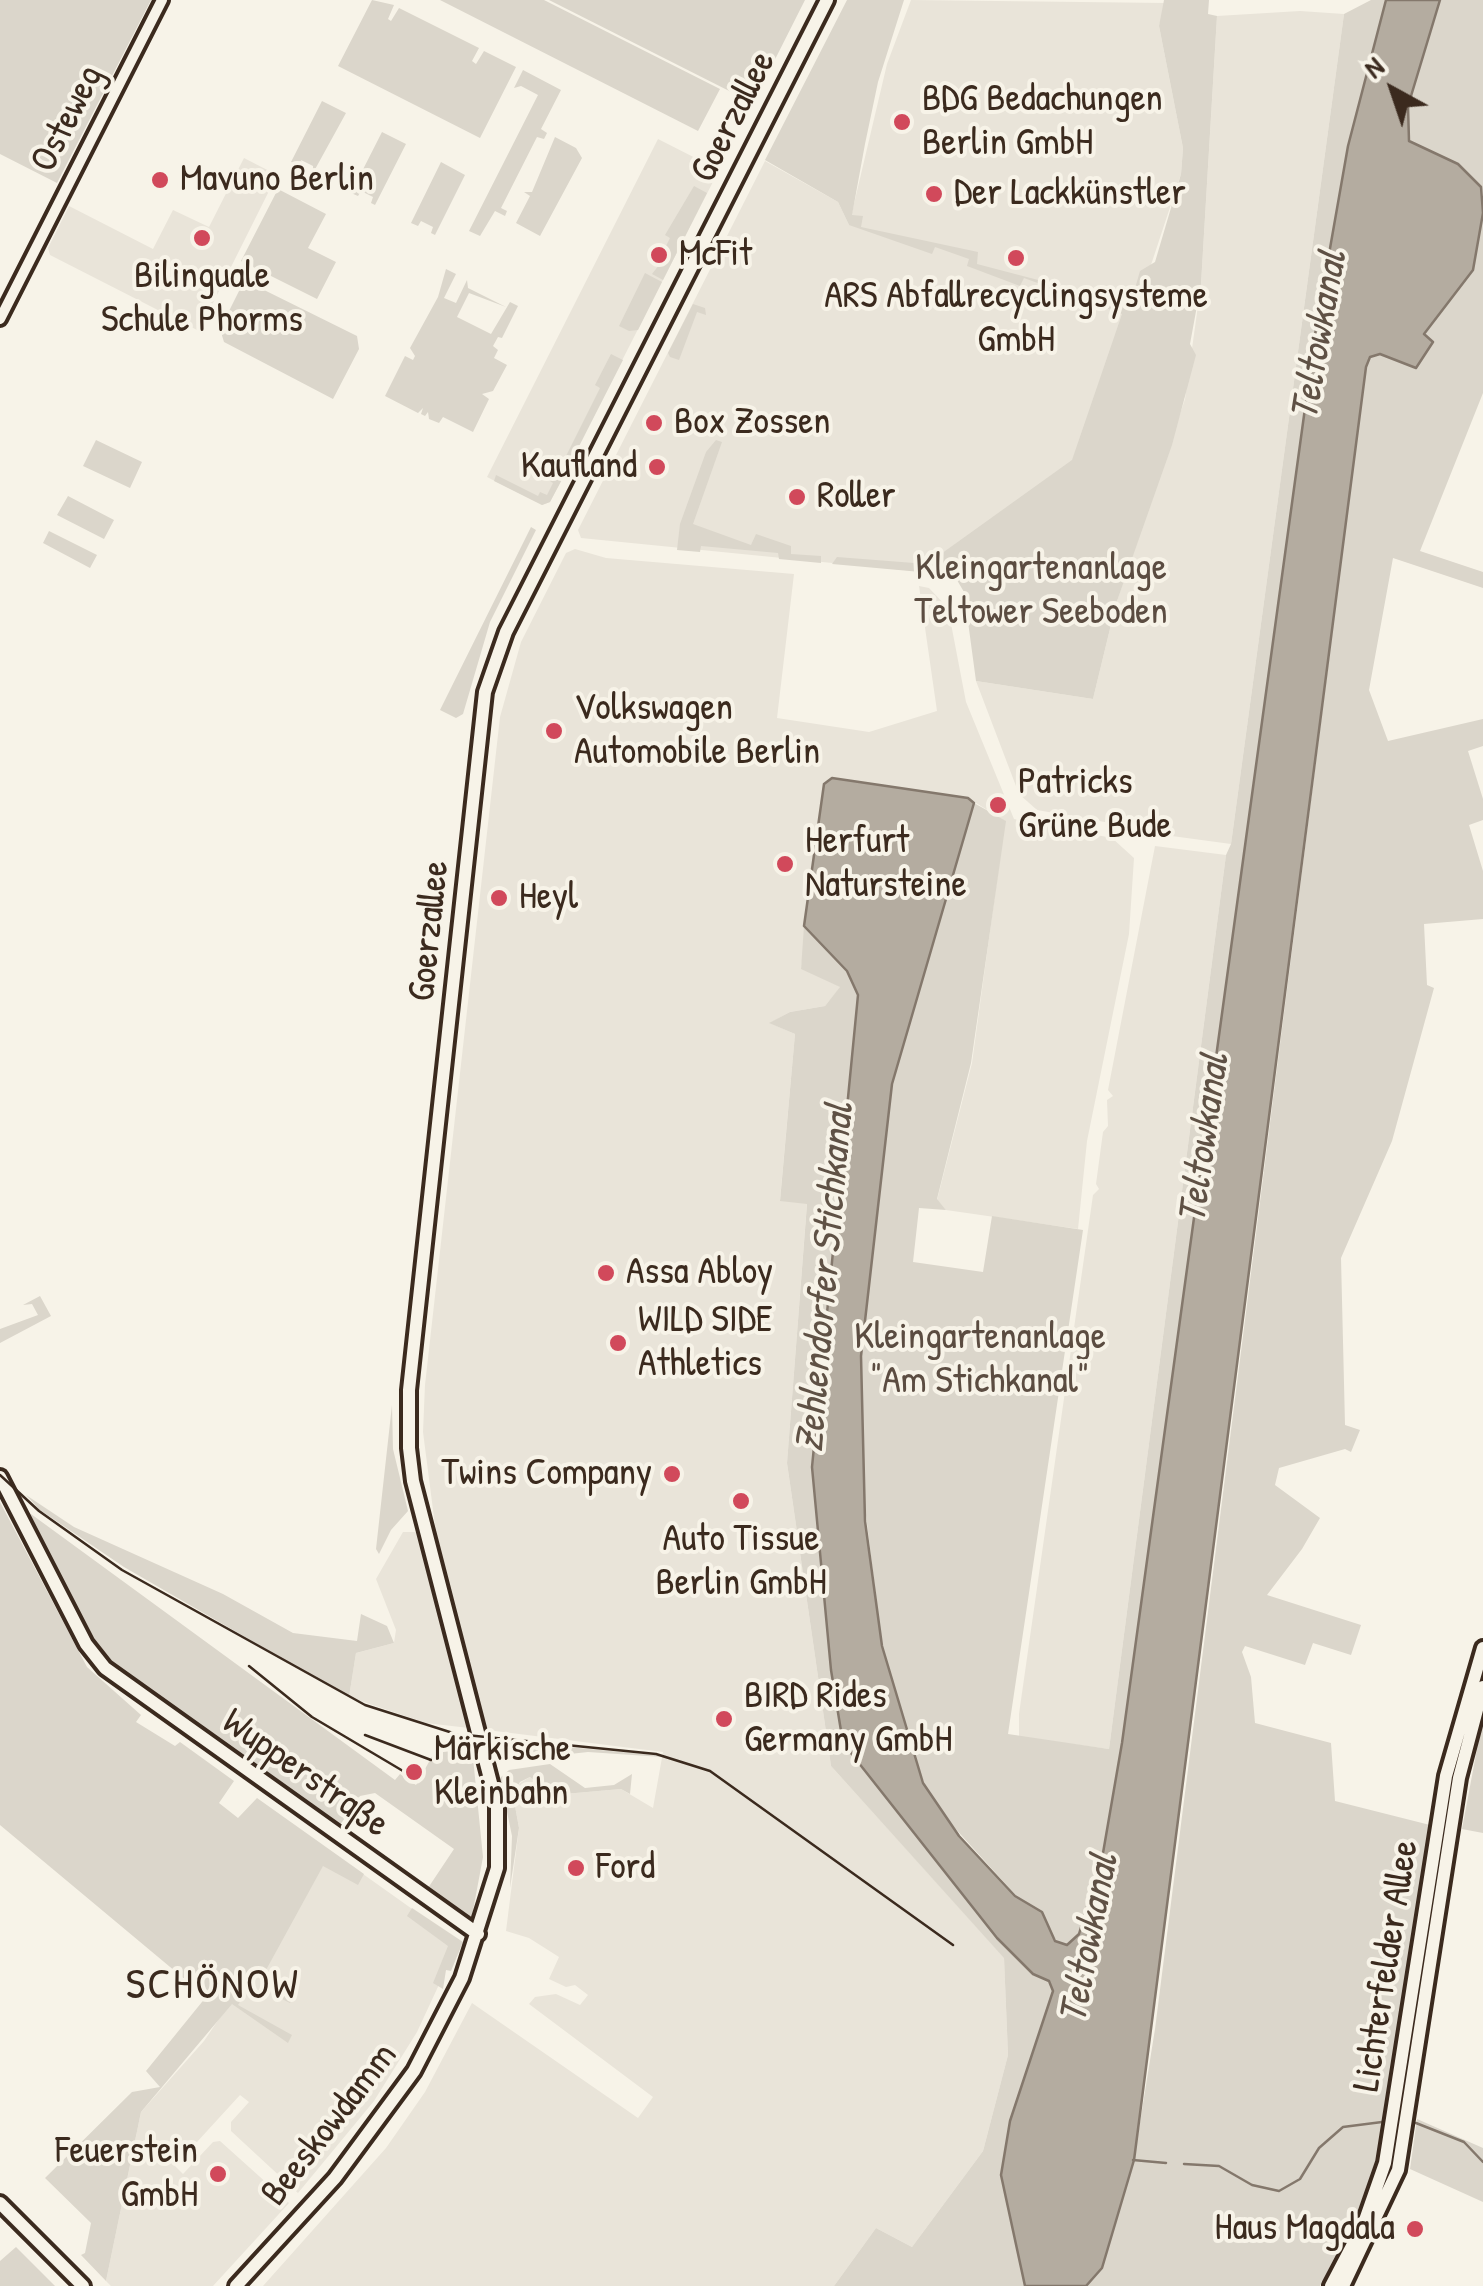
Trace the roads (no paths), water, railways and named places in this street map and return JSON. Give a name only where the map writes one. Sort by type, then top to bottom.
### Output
[{"type":"main road","name":"Goerzallee","points":[[478,1934],[497,1868],[499,1819],[413,1482],[408,1411],[481,715],[506,632],[826,0]]},
{"type":"main road","name":"Wupperstraße","points":[[0,1478],[98,1662],[478,1934]]},
{"type":"main road","name":"Lichterfelder Allee","points":[[1331,2286],[1364,2223],[1385,2163],[1446,1776],[1483,1648]]},
{"type":"main road","name":"Lichterfelder Allee","points":[[1343,2286],[1398,2170],[1456,1796],[1483,1687]]},
{"type":"main road","name":"Beeskowdamm","points":[[236,2286],[335,2178],[387,2112],[441,2022],[478,1934]]},
{"type":"main road","points":[[0,2203],[83,2286]]},
{"type":"street","name":"Osteweg","points":[[0,319],[162,0]]},
{"type":"water","name":"Teltowkanal","points":[[1386,0],[1440,0],[1408,106],[1409,141],[1458,164],[1481,187],[1483,213],[1473,270],[1424,334],[1433,342],[1416,368],[1380,354],[1370,357],[1366,367],[1134,2160],[1102,2268],[1086,2286],[1025,2286],[1001,2175],[1010,2121],[1053,1991],[1049,1981],[1033,1974],[997,1938],[843,1743],[831,1670],[812,1467],[858,995],[847,971],[804,926],[824,784],[832,778],[968,798],[974,803],[892,1084],[861,1356],[865,1521],[882,1646],[923,1783],[959,1836],[1015,1896],[1042,1912],[1055,1941],[1067,1945],[1079,1934],[1103,1853],[1122,1743],[1316,328],[1348,146]]},
{"type":"waterway","points":[[1184,2164],[1219,2166],[1252,2185],[1279,2191],[1300,2179],[1319,2148],[1343,2127],[1382,2122]]},
{"type":"waterway","points":[[1416,2123],[1464,2142],[1483,2162]]},
{"type":"waterway","points":[[1133,2160],[1166,2163]]},
{"type":"railway","points":[[0,1475],[39,1511],[122,1570],[365,1705],[456,1734],[656,1754],[710,1771],[953,1945]]},
{"type":"railway","points":[[249,1666],[312,1717],[403,1771]]},
{"type":"railway","points":[[365,1735],[431,1760]]},
{"type":"place","name":"BDG Bedachungen Berlin GmbH","points":[[902,122]]},
{"type":"place","name":"Mavuno Berlin","points":[[160,180]]},
{"type":"place","name":"Der Lackkünstler","points":[[934,194]]},
{"type":"place","name":"Bilinguale Schule Phorms","points":[[202,238]]},
{"type":"place","name":"McFit","points":[[659,255]]},
{"type":"place","name":"ARS Abfallrecyclingsysteme GmbH","points":[[1016,258]]},
{"type":"place","name":"Box Zossen","points":[[654,423]]},
{"type":"place","name":"Kaufland","points":[[657,467]]},
{"type":"place","name":"Roller","points":[[797,497]]},
{"type":"place","name":"Volkswagen Automobile Berlin","points":[[554,731]]},
{"type":"place","name":"Patricks Grüne Bude","points":[[998,805]]},
{"type":"place","name":"Herfurt Natursteine","points":[[785,864]]},
{"type":"place","name":"Heyl","points":[[499,898]]},
{"type":"place","name":"Assa Abloy","points":[[606,1273]]},
{"type":"place","name":"WILD SIDE Athletics","points":[[618,1343]]},
{"type":"place","name":"Twins Company","points":[[672,1474]]},
{"type":"place","name":"Auto Tissue Berlin GmbH","points":[[741,1501]]},
{"type":"place","name":"BIRD Rides Germany GmbH","points":[[724,1719]]},
{"type":"place","name":"Märkische Kleinbahn","points":[[414,1772]]},
{"type":"place","name":"Ford","points":[[576,1868]]},
{"type":"place","name":"Feuerstein GmbH","points":[[218,2174]]},
{"type":"place","name":"Haus Magdala","points":[[1415,2229]]},
{"type":"district","name":"SCHÖNOW","points":[[213,1987]]},
{"type":"park label","name":"Kleingartenanlage Teltower Seeboden","points":[[1041,591]]},
{"type":"park label","name":"Kleingartenanlage \"Am Stichkanal\"","points":[[980,1360]]},
{"type":"water label","name":"Zehlendorfer Stichkanal","points":[[826,1278]]}]
